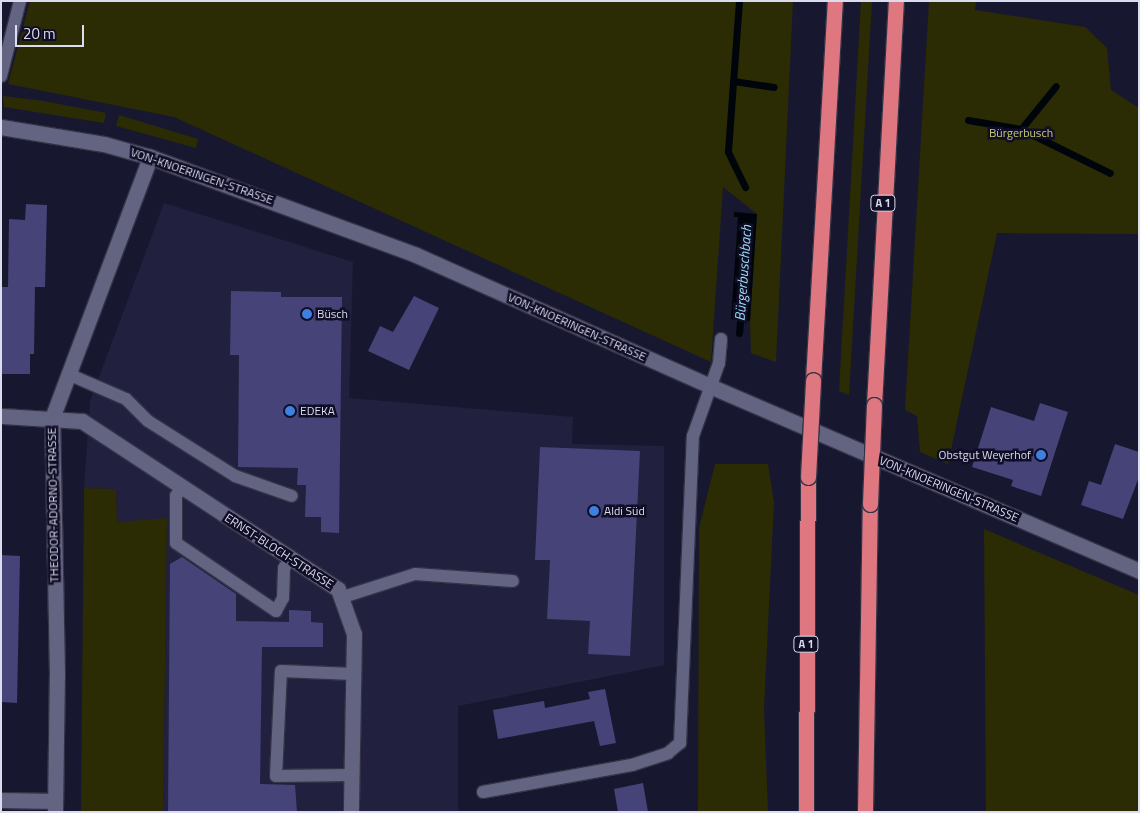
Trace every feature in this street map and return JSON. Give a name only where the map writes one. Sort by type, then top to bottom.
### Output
[{"type":"highway","name":"A 1","points":[[806,812],[808,477],[812,380],[836,1]]},
{"type":"highway","name":"A 1","points":[[865,812],[870,504],[896,1]]},
{"type":"street","name":"VON-KNOERINGEN-STRASSE","points":[[1,127],[104,144],[150,156],[416,255],[710,386],[1139,571]]},
{"type":"street","name":"THEODOR-ADORNO-STRASSE","points":[[55,806],[57,675],[52,418],[150,156]]},
{"type":"street","name":"ERNST-BLOCH-STRASSE","points":[[1,416],[82,421],[338,589],[343,597],[354,634],[351,812]]},
{"type":"street","points":[[1,800],[55,806]]},
{"type":"lane","points":[[1,76],[20,1]]},
{"type":"lane","points":[[483,792],[632,765],[668,753],[680,743],[693,436],[719,363],[721,339]]},
{"type":"lane","points":[[68,374],[126,399],[148,421],[235,476],[292,496]]},
{"type":"lane","points":[[182,487],[176,496],[176,543],[276,610],[283,598],[284,568],[291,558]]},
{"type":"lane","points":[[343,597],[415,574],[513,581]]},
{"type":"lane","points":[[351,775],[276,776],[281,671],[353,674]]},
{"type":"shaded area","points":[[164,203],[353,262],[349,398],[573,417],[572,444],[664,446],[664,665],[458,706],[458,812],[163,812],[167,519],[117,522],[116,489],[84,488],[90,401]]},
{"type":"green space","points":[[30,1],[793,1],[776,362],[751,353],[750,321],[757,214],[723,187],[711,362],[174,117],[8,84]]},
{"type":"green space","points":[[861,1],[872,1],[849,395],[839,391]]},
{"type":"green space","name":"Bürgerbusch","points":[[929,1],[976,1],[975,10],[1085,27],[1107,48],[1111,90],[1139,108],[1139,234],[997,233],[948,464],[920,452],[917,416],[905,410]]},
{"type":"green space","points":[[3,96],[44,101],[106,113],[104,123],[4,107]]},
{"type":"green space","points":[[119,115],[198,139],[196,148],[116,126]]},
{"type":"green space","points":[[715,464],[768,464],[774,502],[764,709],[768,812],[698,812],[699,528]]},
{"type":"green space","points":[[84,488],[116,489],[117,522],[167,518],[163,812],[81,812]]},
{"type":"green space","points":[[984,529],[1139,595],[1139,812],[986,812]]},
{"type":"water","points":[[734,212],[757,214],[750,321],[731,319],[738,217],[734,217]]},
{"type":"building","points":[[26,204],[47,205],[45,287],[35,287],[34,354],[30,354],[30,374],[1,374],[1,287],[8,287],[9,219],[25,220]]},
{"type":"building","name":"EDEKA","points":[[231,291],[281,292],[281,297],[342,297],[339,533],[321,532],[321,517],[305,517],[306,485],[297,485],[298,468],[238,467],[239,355],[230,355]]},
{"type":"building","points":[[414,296],[439,308],[409,370],[368,351],[380,326],[393,332]]},
{"type":"building","points":[[1040,403],[1068,412],[1041,496],[1011,486],[1013,480],[972,467],[991,407],[1034,421]]},
{"type":"building","points":[[1115,444],[1139,452],[1139,477],[1123,519],[1081,505],[1089,481],[1101,485]]},
{"type":"building","name":"Aldi Süd","points":[[540,447],[640,451],[630,656],[588,654],[590,621],[547,619],[550,560],[535,560]]},
{"type":"building","points":[[1,555],[20,556],[17,703],[1,702]]},
{"type":"building","points":[[182,557],[236,594],[236,621],[289,622],[289,610],[311,611],[311,622],[323,623],[323,647],[262,647],[260,784],[295,785],[297,812],[168,812],[170,564]]},
{"type":"building","points":[[605,689],[616,743],[600,746],[594,721],[498,739],[493,710],[544,701],[545,708],[590,699],[588,692]]},
{"type":"building","points":[[643,783],[648,812],[618,812],[614,789]]},
{"type":"waterway","name":"Bürgerbuschbach","points":[[739,1],[728,152],[745,187]]},
{"type":"waterway","name":"Bürgerbuschbach","points":[[733,81],[774,87]]},
{"type":"waterway","name":"Bürgerbuschbach","points":[[1021,129],[1056,86]]},
{"type":"waterway","name":"Bürgerbuschbach","points":[[968,120],[1021,129],[1110,173]]},
{"type":"waterway","name":"Bürgerbuschbach","points":[[739,333],[741,311]]},
{"type":"place","name":"Büsch","points":[[307,314]]},
{"type":"place","name":"EDEKA","points":[[290,411]]},
{"type":"place","name":"Obstgut Weyerhof","points":[[1041,455]]},
{"type":"place","name":"Aldi Süd","points":[[594,511]]}]
